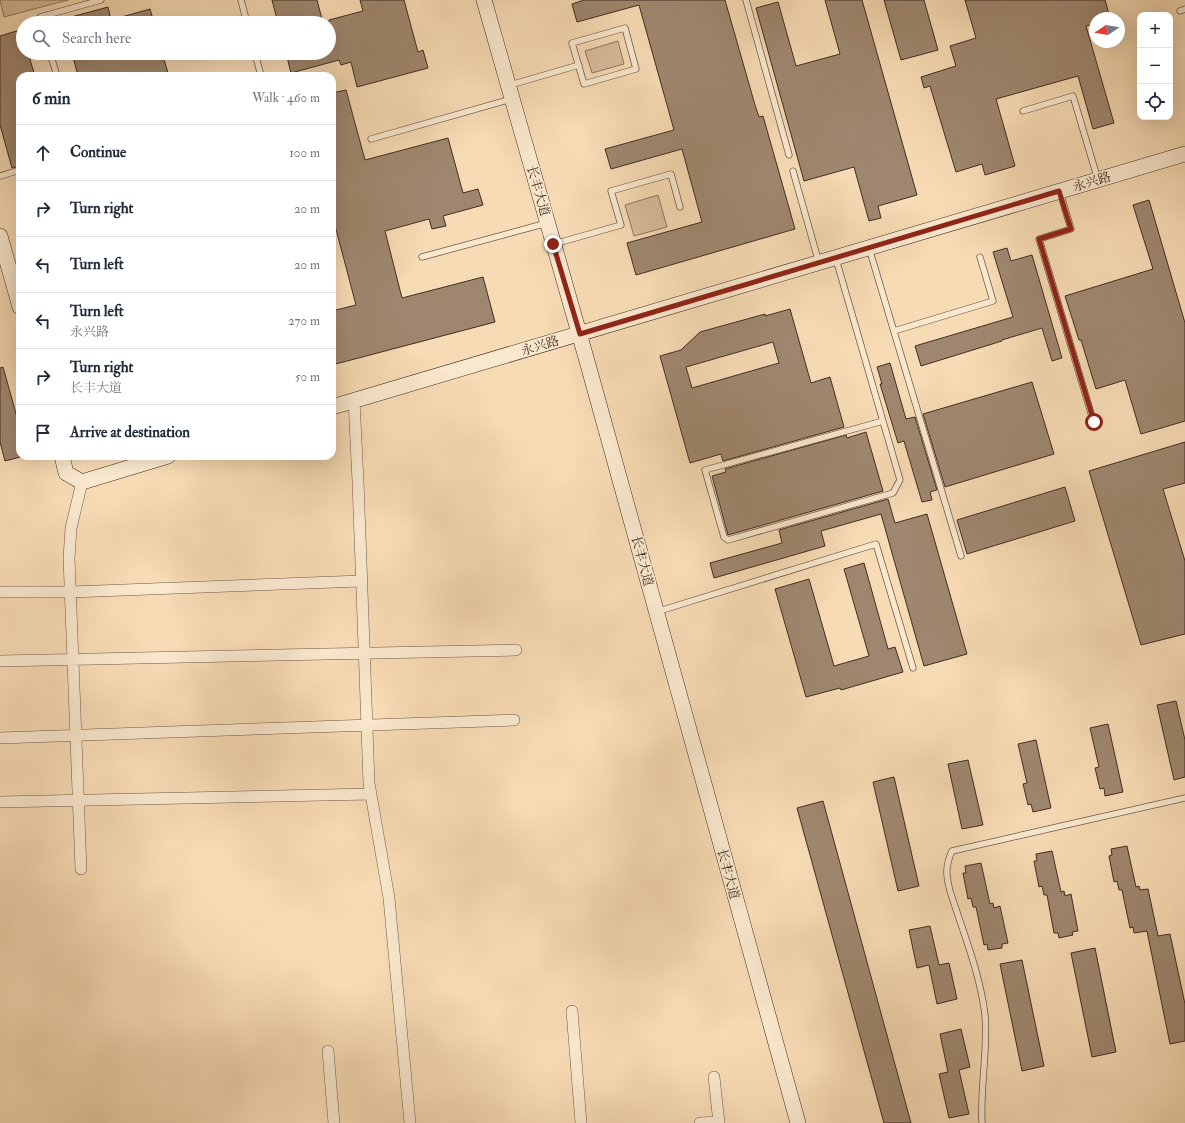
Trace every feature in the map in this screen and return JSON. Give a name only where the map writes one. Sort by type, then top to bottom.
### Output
[{"type":"main road","name":"长丰大道","points":[[484,0],[580,334],[798,1123]]},
{"type":"main road","name":"永兴路","points":[[336,406],[1185,154]]},
{"type":"main road","points":[[0,236],[16,293]]},
{"type":"main road","points":[[63,460],[66,473],[82,482],[146,460]]},
{"type":"street","points":[[354,401],[368,783],[388,898],[410,1123]]},
{"type":"street","points":[[81,869],[70,558],[71,528],[82,482]]},
{"type":"street","points":[[0,592],[71,592],[361,581]]},
{"type":"street","points":[[0,661],[516,650]]},
{"type":"street","points":[[0,738],[514,720]]},
{"type":"street","points":[[0,802],[370,794]]},
{"type":"street","points":[[572,1011],[581,1123]]},
{"type":"street","points":[[328,1051],[334,1123]]},
{"type":"street","points":[[700,1123],[719,1122],[714,1077]]},
{"type":"lane","points":[[44,16],[100,0]]},
{"type":"lane","points":[[241,0],[245,16]]},
{"type":"lane","points":[[746,0],[789,155]]},
{"type":"lane","points":[[625,28],[636,69],[584,84],[579,65],[572,43],[625,28]]},
{"type":"lane","points":[[52,60],[56,72]]},
{"type":"lane","points":[[257,60],[260,72]]},
{"type":"lane","points":[[371,139],[510,92],[579,65]]},
{"type":"lane","points":[[1023,110],[1073,96],[1098,180]]},
{"type":"lane","points":[[0,176],[16,171]]},
{"type":"lane","points":[[794,171],[819,263]]},
{"type":"lane","points":[[553,244],[621,225],[611,191],[671,174],[680,207]]},
{"type":"lane","points":[[1059,191],[1071,229],[1039,239],[1094,422]]},
{"type":"lane","points":[[422,257],[548,223]]},
{"type":"lane","points":[[869,248],[961,556]]},
{"type":"lane","points":[[894,331],[993,301],[980,257]]},
{"type":"lane","points":[[836,258],[883,421],[900,480],[893,493],[728,540],[724,537],[705,470],[883,421]]},
{"type":"lane","points":[[656,612],[876,544],[913,668]]},
{"type":"lane","points":[[982,1123],[986,1036],[985,1016],[975,968],[947,878],[947,862],[952,851],[1185,798]]},
{"type":"shaded area","points":[[0,0],[68,0],[4,17]]},
{"type":"shaded area","points":[[618,41],[624,64],[592,73],[585,51]]},
{"type":"shaded area","points":[[658,195],[667,227],[634,236],[625,205]]},
{"type":"building","points":[[272,0],[317,0],[321,16],[276,16]]},
{"type":"building","points":[[360,0],[404,0],[418,52],[423,50],[428,68],[357,87],[351,62],[341,65],[339,60],[291,72],[288,60],[336,60],[336,18],[363,11]]},
{"type":"building","points":[[584,0],[725,0],[755,105],[759,117],[763,116],[795,229],[636,275],[627,243],[702,222],[682,149],[611,169],[605,149],[674,130],[639,5],[577,22],[572,4]]},
{"type":"building","points":[[825,0],[862,0],[917,195],[878,206],[881,218],[869,221],[854,167],[804,181],[756,8],[778,2],[796,66],[840,54]]},
{"type":"building","points":[[884,0],[924,0],[938,50],[901,60]]},
{"type":"building","points":[[965,0],[1105,0],[1108,12],[1089,12],[1089,25],[1086,26],[1089,36],[1089,48],[1092,48],[1114,123],[1093,129],[1078,76],[996,99],[1015,166],[985,175],[982,164],[956,172],[930,86],[924,88],[921,77],[956,66],[950,46],[976,38]]},
{"type":"building","points":[[108,7],[110,16],[75,16]]},
{"type":"building","points":[[150,9],[152,16],[125,16]]},
{"type":"building","points":[[16,31],[16,60],[30,60],[34,72],[16,72],[16,167],[12,168],[0,125],[0,36]]},
{"type":"building","points":[[74,60],[164,60],[168,72],[77,72]]},
{"type":"building","points":[[346,90],[365,160],[448,138],[463,193],[478,189],[483,205],[443,216],[446,226],[432,229],[429,219],[385,231],[402,298],[483,277],[495,322],[336,364],[336,310],[356,305],[336,229],[336,92]]},
{"type":"building","points":[[1149,200],[1185,323],[1185,421],[1141,434],[1125,380],[1096,389],[1081,340],[1079,340],[1065,296],[1153,269],[1133,205]]},
{"type":"building","points":[[1007,248],[1011,261],[1032,255],[1062,358],[1052,361],[1042,328],[921,366],[915,346],[1013,317],[993,252]]},
{"type":"building","points":[[790,309],[811,383],[830,377],[844,427],[723,461],[721,454],[690,463],[660,356],[681,350],[700,332],[765,314],[765,316]],"holes":[[[773,342],[779,363],[692,388],[686,367]]]},
{"type":"building","points":[[890,363],[906,419],[915,417],[937,490],[930,492],[932,500],[922,502],[904,441],[898,443],[880,384],[882,384],[877,367]]},
{"type":"building","points":[[3,367],[16,414],[16,458],[5,461],[0,442],[0,368]]},
{"type":"building","points":[[1032,382],[1054,454],[945,487],[923,414]]},
{"type":"building","points":[[866,432],[883,491],[728,535],[712,476],[726,472],[725,469],[846,435],[847,438]]},
{"type":"building","points":[[1185,442],[1185,483],[1163,489],[1185,561],[1185,634],[1141,645],[1089,471]]},
{"type":"building","points":[[1065,487],[1075,521],[967,554],[957,520]]},
{"type":"building","points":[[888,499],[895,523],[927,514],[967,654],[924,666],[881,514],[821,531],[825,546],[714,578],[710,563],[782,543],[779,530]]},
{"type":"building","points":[[864,563],[888,649],[895,647],[903,672],[841,690],[840,688],[806,697],[775,589],[809,579],[834,666],[869,656],[844,569]]},
{"type":"building","points":[[1176,701],[1185,740],[1185,777],[1174,780],[1157,705]]},
{"type":"building","points":[[1108,724],[1123,792],[1105,796],[1104,788],[1100,789],[1095,768],[1099,767],[1090,728]]},
{"type":"building","points":[[1036,740],[1051,808],[1033,812],[1031,804],[1028,805],[1023,784],[1027,783],[1018,744]]},
{"type":"building","points":[[968,760],[983,825],[962,829],[948,764]]},
{"type":"building","points":[[894,777],[919,886],[898,891],[873,782]]},
{"type":"building","points":[[823,801],[911,1123],[884,1123],[797,808]]},
{"type":"building","points":[[1127,846],[1136,887],[1139,886],[1140,890],[1148,889],[1158,936],[1170,934],[1185,1004],[1185,1041],[1170,1044],[1147,931],[1134,933],[1133,927],[1130,928],[1122,890],[1119,890],[1117,881],[1114,882],[1109,856],[1112,855],[1111,849]]},
{"type":"building","points":[[1052,851],[1061,892],[1064,891],[1065,896],[1071,894],[1078,931],[1072,932],[1073,935],[1059,938],[1058,933],[1054,933],[1047,895],[1044,895],[1042,886],[1039,887],[1034,861],[1037,861],[1036,854]]},
{"type":"building","points":[[981,863],[990,904],[993,903],[994,908],[1000,906],[1008,943],[1002,944],[1002,948],[988,950],[987,944],[984,945],[976,907],[973,907],[971,898],[968,899],[963,873],[966,873],[965,866]]},
{"type":"building","points":[[930,926],[939,965],[949,963],[957,999],[937,1004],[929,965],[917,968],[909,930]]},
{"type":"building","points":[[1095,948],[1116,1052],[1092,1057],[1071,953]]},
{"type":"building","points":[[1022,960],[1044,1066],[1022,1071],[1000,964]]},
{"type":"building","points":[[961,1029],[970,1067],[959,1070],[969,1114],[949,1118],[939,1074],[948,1072],[940,1034]]},
{"type":"route","points":[[553,244],[580,334],[1059,191],[1071,229],[1039,239],[1094,422]]}]
